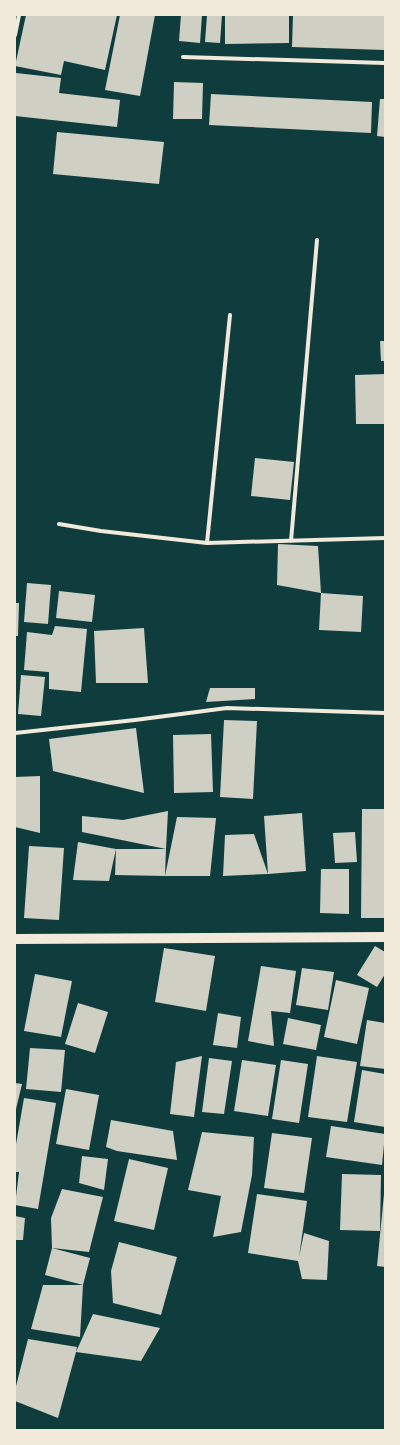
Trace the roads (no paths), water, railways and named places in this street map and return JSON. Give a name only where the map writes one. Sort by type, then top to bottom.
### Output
[{"type":"main road","points":[[15,939],[385,937]]},
{"type":"street","points":[[15,35],[19,15]]},
{"type":"street","points":[[183,57],[385,63]]},
{"type":"street","points":[[291,541],[317,240]]},
{"type":"street","points":[[207,543],[230,315]]},
{"type":"street","points":[[59,524],[101,531],[207,543],[385,538]]},
{"type":"street","points":[[15,733],[227,708],[385,713]]}]
